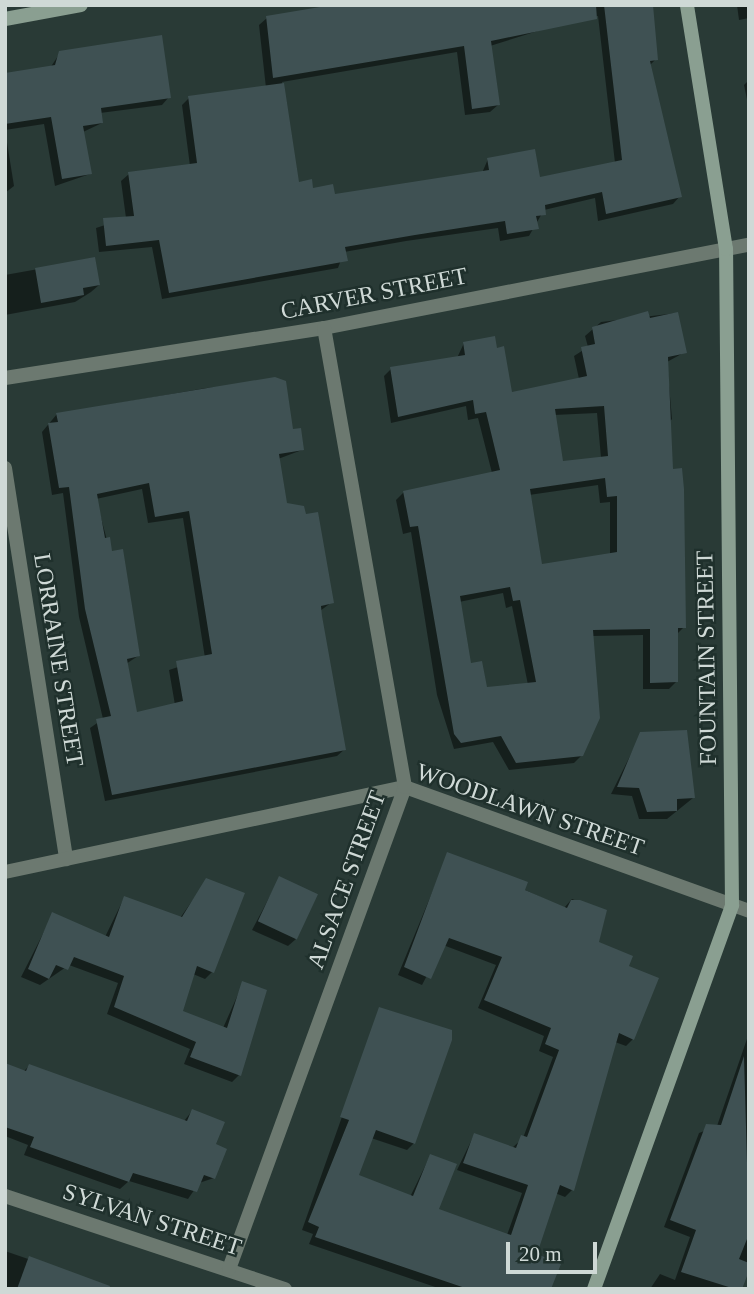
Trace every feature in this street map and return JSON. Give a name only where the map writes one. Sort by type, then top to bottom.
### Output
[{"type":"street","points":[[5,19],[81,5]]},
{"type":"street","name":"FOUNTAIN STREET","points":[[594,1289],[732,905],[726,249],[687,5]]},
{"type":"street","name":"CARVER STREET","points":[[5,378],[324,328],[749,245]]},
{"type":"street","name":"ALSACE STREET","points":[[229,1269],[405,788],[324,328]]},
{"type":"street","name":"LORRAINE STREET","points":[[5,468],[66,859]]},
{"type":"street","name":"WOODLAWN STREET","points":[[5,872],[405,788],[749,911]]},
{"type":"street","name":"SYLVAN STREET","points":[[5,1196],[285,1289]]},
{"type":"building","points":[[332,5],[596,5],[597,19],[491,41],[500,105],[472,109],[464,46],[273,78],[266,16]]},
{"type":"building","points":[[604,5],[653,5],[658,60],[650,61],[682,197],[606,214],[602,192],[545,205],[546,215],[536,216],[539,229],[507,234],[505,221],[345,247],[348,261],[169,293],[159,240],[106,246],[103,218],[134,216],[128,172],[197,163],[188,96],[284,83],[299,182],[312,179],[313,188],[333,184],[335,194],[489,170],[487,158],[535,149],[540,177],[622,160]]},
{"type":"building","points":[[162,35],[171,98],[101,108],[103,123],[83,126],[92,174],[62,179],[51,117],[5,124],[5,73],[55,65],[59,51]]},
{"type":"building","points":[[95,257],[100,285],[83,288],[84,295],[41,303],[35,268]]},
{"type":"building","points":[[648,311],[650,318],[678,312],[687,353],[668,357],[673,469],[682,468],[684,489],[686,628],[678,628],[678,682],[650,683],[650,629],[593,630],[600,718],[583,756],[516,763],[501,736],[461,743],[454,734],[418,526],[410,527],[403,491],[500,470],[486,412],[475,414],[473,400],[398,417],[390,367],[465,355],[463,342],[495,336],[497,348],[504,346],[512,392],[587,376],[581,347],[595,344],[592,327]],"holes":[[[604,406],[608,456],[563,461],[555,409]],[[605,478],[607,497],[617,496],[617,552],[542,564],[530,489]],[[510,587],[513,601],[520,600],[536,682],[487,687],[482,661],[471,663],[460,596]]]},
{"type":"building","points":[[275,377],[286,381],[293,429],[301,428],[304,450],[279,454],[287,503],[304,506],[306,514],[318,512],[334,603],[321,606],[322,616],[346,750],[112,795],[96,719],[111,716],[85,609],[69,487],[59,488],[48,423],[58,422],[56,413]],"holes":[[[149,483],[155,517],[189,511],[212,654],[176,661],[183,701],[137,712],[127,659],[140,656],[123,549],[112,551],[110,537],[105,538],[97,494]]]},
{"type":"building","points":[[687,730],[695,798],[677,799],[677,811],[647,812],[639,788],[617,787],[640,732]]},
{"type":"building","points":[[447,852],[528,882],[525,890],[567,908],[571,900],[580,900],[607,910],[599,942],[633,956],[629,966],[659,978],[634,1040],[619,1033],[574,1191],[560,1185],[537,1254],[561,1264],[551,1289],[468,1289],[315,1237],[319,1227],[308,1222],[349,1120],[340,1117],[379,1007],[452,1030],[452,1040],[415,1144],[376,1130],[359,1175],[413,1196],[430,1154],[457,1164],[439,1209],[511,1235],[528,1185],[463,1163],[474,1133],[516,1148],[521,1135],[527,1137],[559,1050],[545,1044],[551,1028],[484,1000],[502,957],[449,938],[431,979],[404,967]]},
{"type":"building","points":[[279,876],[318,894],[297,939],[258,921]]},
{"type":"building","points":[[206,878],[245,893],[214,973],[197,966],[183,1011],[227,1028],[242,981],[267,990],[241,1076],[190,1057],[196,1042],[114,1007],[124,976],[74,957],[68,970],[56,965],[49,979],[28,969],[52,912],[109,937],[124,896],[182,917]]},
{"type":"building","points":[[744,1056],[749,1234],[739,1259],[749,1263],[749,1271],[742,1289],[735,1289],[681,1272],[696,1230],[670,1220],[706,1124],[721,1125]]},
{"type":"building","points":[[5,1063],[26,1071],[29,1064],[187,1121],[192,1109],[225,1122],[216,1144],[227,1149],[215,1179],[204,1175],[197,1192],[133,1173],[129,1182],[30,1147],[34,1137],[5,1127]]},
{"type":"building","points":[[29,1256],[110,1286],[109,1289],[17,1289]]}]
